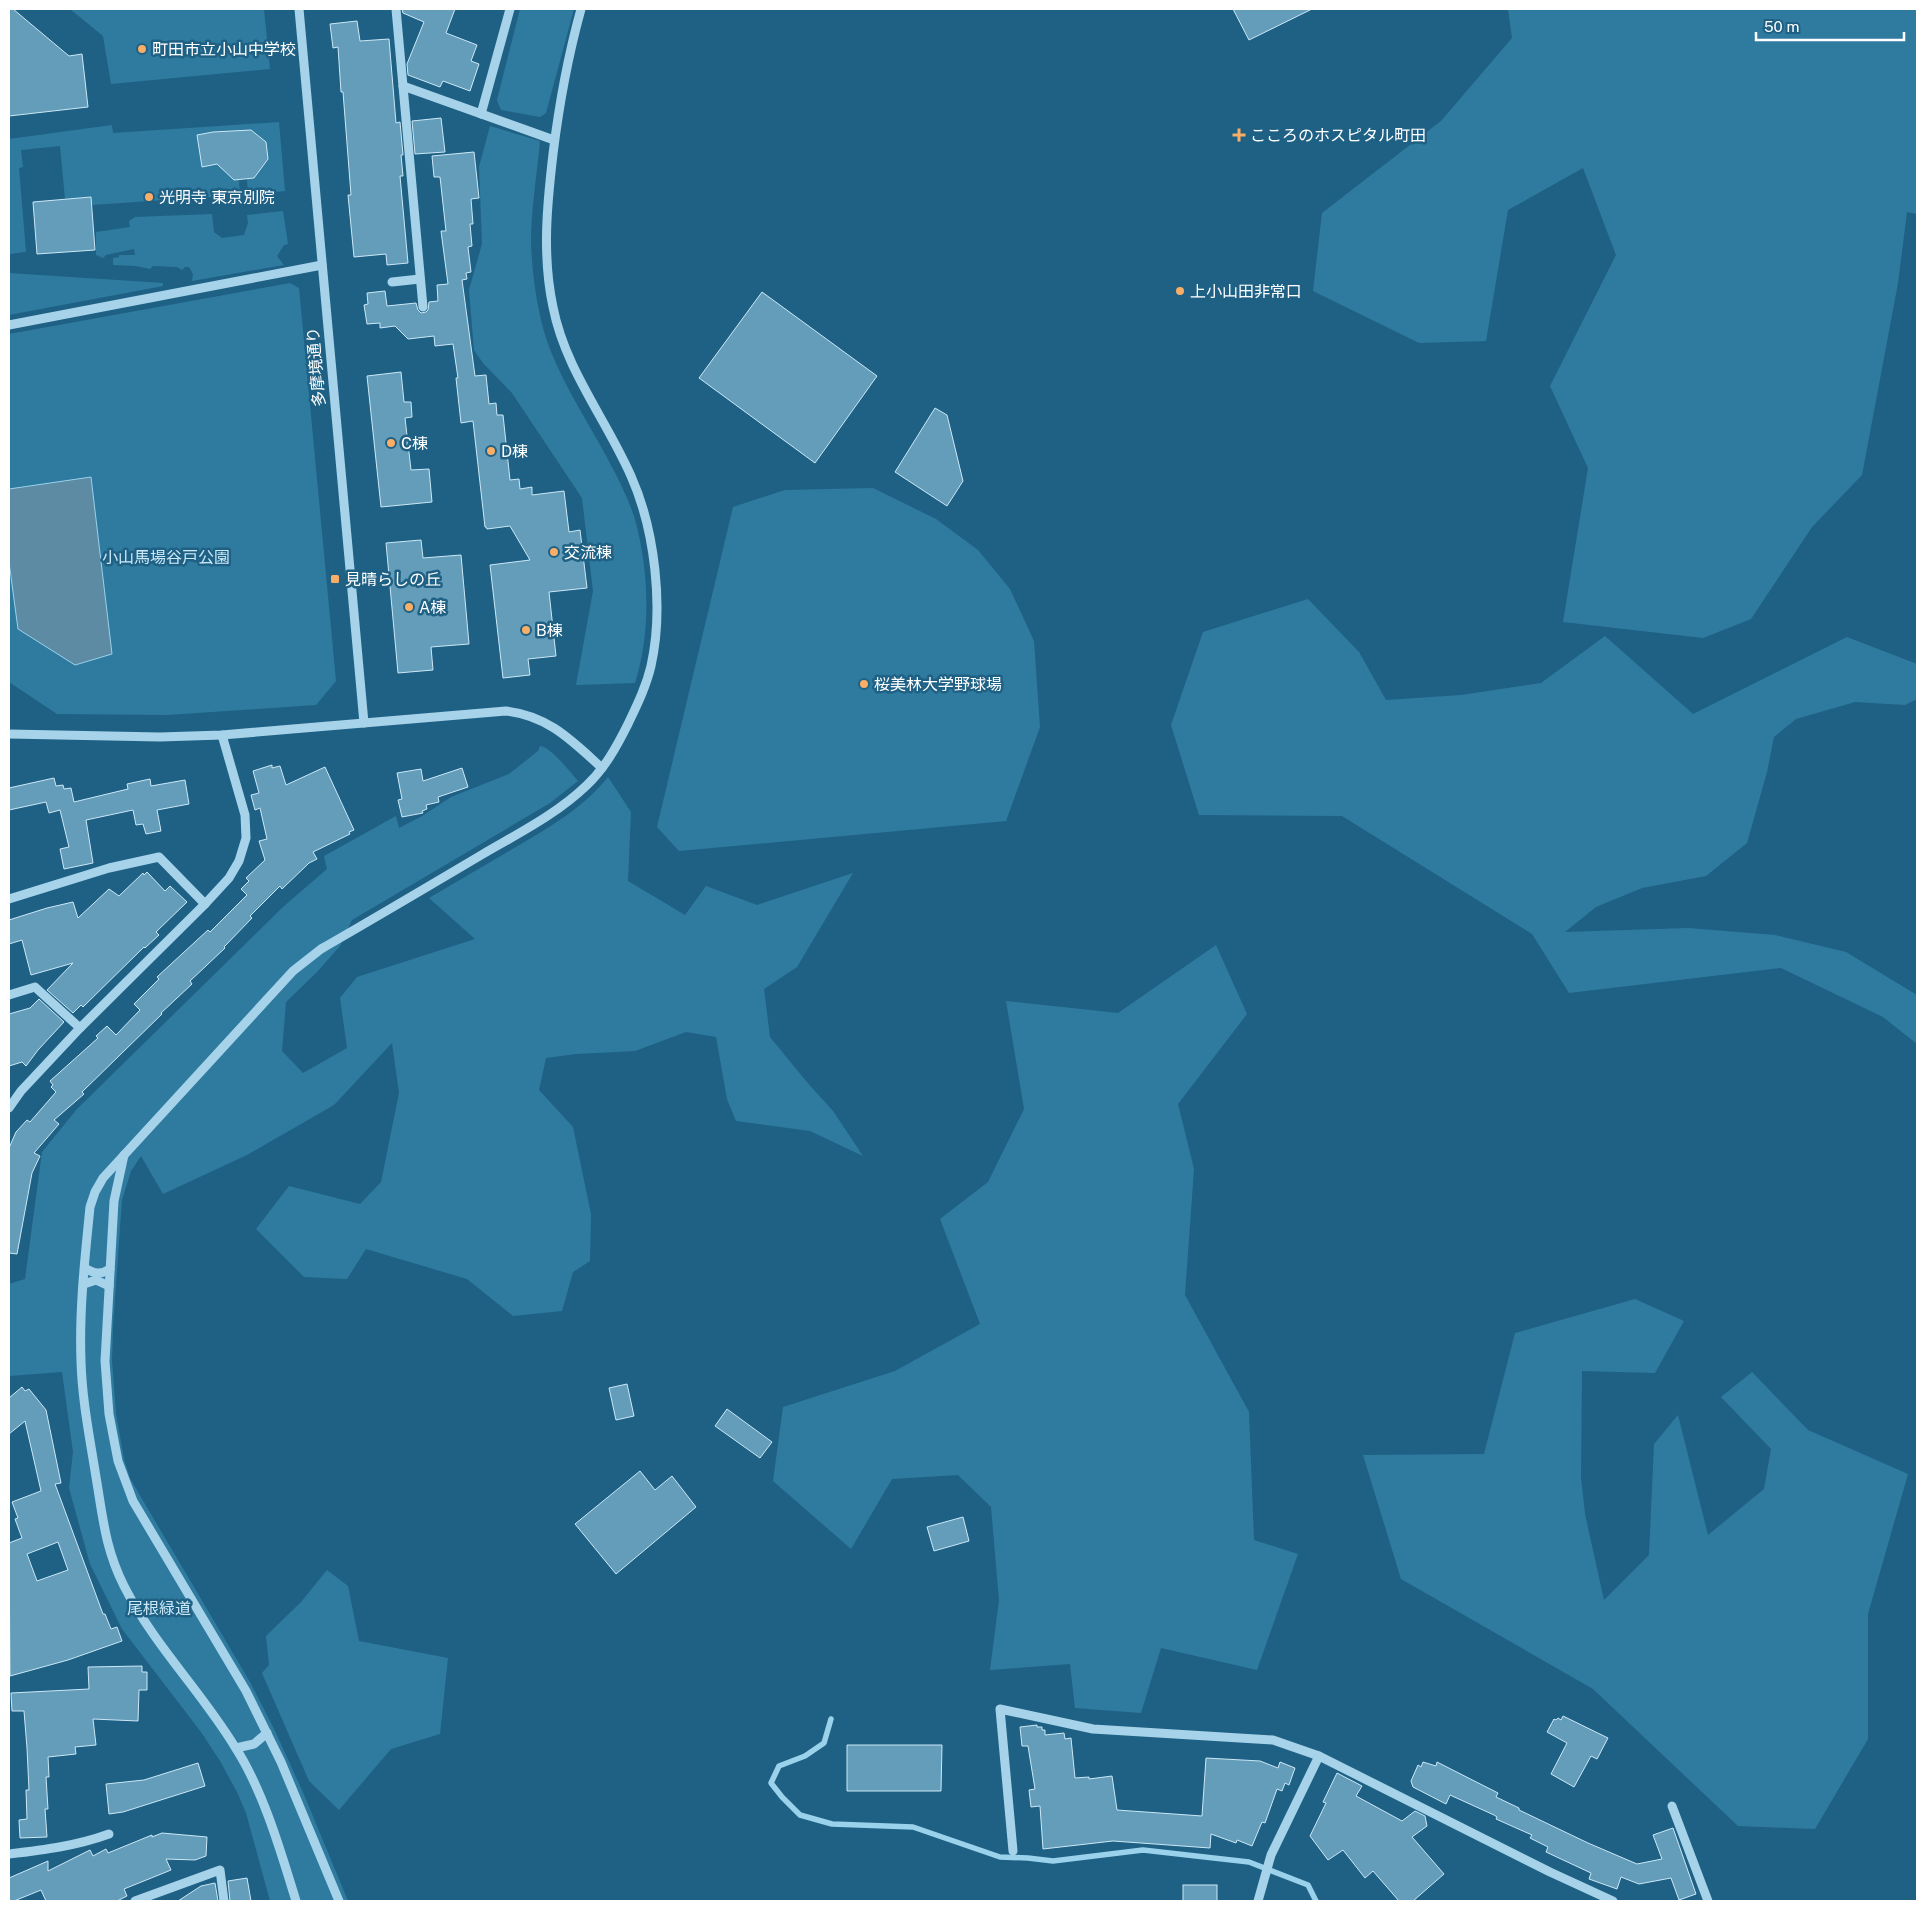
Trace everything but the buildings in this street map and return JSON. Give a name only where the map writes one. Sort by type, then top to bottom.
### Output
[{"type":"street","name":"多摩境通り","points":[[299,9],[364,723]]},
{"type":"street","points":[[396,9],[423,308]]},
{"type":"street","points":[[481,114],[510,9]]},
{"type":"street","points":[[296,1901],[281,1851],[249,1773],[236,1748],[139,1614],[123,1584],[107,1546],[81,1362],[90,1206],[103,1178],[282,982],[321,949],[552,813],[588,784],[602,768],[619,744],[643,693],[651,666],[656,629],[654,564],[650,535],[638,494],[612,437],[575,371],[562,342],[555,320],[546,264],[550,174],[554,140],[566,73],[581,9]]},
{"type":"street","points":[[403,86],[554,140]]},
{"type":"street","points":[[9,326],[322,265]]},
{"type":"street","points":[[392,282],[420,279]]},
{"type":"street","points":[[9,734],[151,737],[222,735],[506,711],[524,713],[549,724],[602,768]]},
{"type":"street","points":[[9,1108],[21,1091],[80,1028],[205,904],[229,878],[239,861],[246,838],[245,814],[222,735]]},
{"type":"street","points":[[9,899],[109,868],[159,857],[205,904]]},
{"type":"street","points":[[9,995],[35,987],[80,1028]]},
{"type":"street","points":[[124,1155],[114,1201],[106,1382],[114,1443],[124,1479],[133,1501],[224,1653],[267,1733],[339,1901]]},
{"type":"street","points":[[85,1268],[98,1274],[110,1270]]},
{"type":"street","points":[[84,1284],[96,1280],[109,1286]]},
{"type":"street","points":[[1013,1851],[1000,1709],[1094,1729],[1272,1740],[1319,1756],[1550,1872],[1613,1901]]},
{"type":"street","points":[[236,1748],[254,1744],[267,1733]]},
{"type":"street","points":[[1258,1901],[1271,1855],[1319,1756]]},
{"type":"street","points":[[1672,1806],[1708,1901]]},
{"type":"street","points":[[9,1854],[50,1849],[93,1840],[108,1834]]},
{"type":"street","points":[[135,1901],[220,1870],[224,1901]]},
{"type":"green space","points":[[70,9],[264,9],[270,69],[111,84],[103,36]]},
{"type":"green space","points":[[520,9],[574,9],[546,113],[540,117],[501,110],[497,100]]},
{"type":"green space","points":[[1508,9],[1917,9],[1917,214],[1907,212],[1898,283],[1862,475],[1812,527],[1751,619],[1703,638],[1563,622],[1588,468],[1550,386],[1616,255],[1583,168],[1508,210],[1486,341],[1419,343],[1313,291],[1322,213],[1441,121],[1512,38]]},
{"type":"green space","points":[[279,122],[285,191],[248,195],[247,179],[254,178],[268,159],[266,142],[215,147],[213,132],[197,135],[202,166],[217,164],[234,180],[239,180],[240,195],[91,205],[90,197],[65,199],[60,146],[21,150],[23,167],[19,168],[26,252],[9,254],[9,139],[112,125],[113,133]]},
{"type":"green space","points":[[490,126],[540,141],[531,230],[532,264],[536,297],[548,345],[555,361],[618,479],[636,523],[644,562],[646,623],[644,644],[635,683],[576,685],[593,591],[582,498],[512,393],[483,363],[474,350],[469,290],[482,244],[479,167]]},
{"type":"green space","points":[[283,211],[288,244],[284,245],[277,256],[284,265],[192,281],[193,274],[189,267],[185,267],[182,270],[177,267],[153,266],[150,269],[113,265],[113,258],[119,257],[119,255],[135,255],[134,249],[106,255],[103,258],[96,255],[96,232],[130,227],[129,221],[135,217],[212,214],[214,232],[222,238],[244,235],[248,223],[247,215]]},
{"type":"green space","points":[[9,273],[163,283],[163,286],[9,315]]},
{"type":"green space","name":"小山馬場谷戸公園","points":[[290,283],[299,288],[336,681],[316,705],[168,715],[57,714],[9,682],[9,334]]},
{"type":"green space","name":"桜美林大学野球場","points":[[873,488],[936,519],[978,550],[1010,589],[1034,641],[1040,727],[1006,821],[679,851],[657,827],[733,507],[785,490]]},
{"type":"green space","points":[[1308,599],[1359,652],[1386,700],[1461,695],[1541,683],[1605,636],[1693,714],[1847,637],[1917,664],[1917,699],[1905,705],[1855,702],[1796,719],[1774,737],[1767,772],[1747,843],[1706,876],[1642,888],[1596,907],[1565,932],[1688,928],[1775,935],[1846,952],[1917,995],[1917,1044],[1883,1017],[1781,968],[1569,993],[1532,934],[1342,816],[1199,815],[1171,725],[1203,632]]},
{"type":"green space","name":"尾根緑道","points":[[540,746],[555,755],[578,781],[550,803],[352,920],[340,946],[286,1002],[282,1051],[303,1073],[347,1048],[340,998],[357,977],[475,939],[429,898],[553,824],[588,798],[608,777],[631,812],[628,881],[685,915],[706,886],[757,905],[853,873],[797,967],[764,989],[770,1037],[833,1111],[863,1156],[810,1131],[736,1121],[727,1099],[716,1037],[686,1032],[635,1051],[576,1054],[546,1058],[539,1090],[573,1127],[591,1214],[590,1261],[573,1272],[562,1311],[513,1316],[467,1279],[366,1249],[347,1279],[304,1277],[256,1229],[289,1186],[360,1204],[381,1182],[399,1093],[392,1043],[334,1105],[247,1155],[163,1194],[141,1156],[131,1171],[122,1200],[113,1326],[112,1360],[116,1414],[124,1459],[130,1478],[250,1682],[275,1731],[302,1790],[348,1901],[270,1901],[246,1813],[237,1792],[201,1732],[122,1629],[90,1564],[69,1488],[73,1452],[62,1372],[9,1376],[9,1284],[25,1279],[42,1152],[77,1109],[283,907],[327,869],[324,856],[396,816],[399,828],[451,797],[509,774],[538,751]]},
{"type":"green space","points":[[1216,945],[1247,1014],[1178,1104],[1194,1169],[1185,1295],[1249,1412],[1254,1540],[1298,1554],[1257,1670],[1161,1648],[1141,1713],[1075,1708],[1070,1664],[990,1670],[999,1600],[991,1507],[958,1475],[892,1479],[851,1549],[773,1481],[783,1407],[895,1371],[980,1324],[940,1219],[988,1182],[1024,1109],[1006,1001],[1118,1013]]},
{"type":"green space","points":[[1635,1299],[1684,1321],[1655,1373],[1582,1371],[1581,1477],[1585,1514],[1604,1600],[1649,1555],[1654,1444],[1678,1415],[1708,1535],[1764,1489],[1771,1449],[1721,1397],[1752,1372],[1808,1430],[1908,1474],[1868,1614],[1868,1739],[1815,1829],[1738,1826],[1593,1689],[1401,1579],[1363,1455],[1484,1454],[1515,1333]]},
{"type":"green space","points":[[327,1570],[348,1586],[359,1641],[448,1658],[440,1734],[391,1749],[339,1810],[309,1781],[262,1673],[269,1665],[266,1636],[301,1602]]},
{"type":"shaded area","points":[[91,477],[112,654],[75,665],[18,629],[9,562],[9,489]]},
{"type":"waterway","points":[[831,1719],[824,1743],[805,1756],[779,1766],[771,1783],[800,1815],[832,1824],[913,1827],[1000,1857],[1053,1861],[1143,1850],[1249,1862],[1308,1885],[1316,1901]]},
{"type":"place","name":"町田市立小山中学校","points":[[142,49]]},
{"type":"place","name":"こころのホスピタル町田","points":[[1239,135]]},
{"type":"place","name":"光明寺 東京別院","points":[[149,197]]},
{"type":"place","name":"上小山田非常口","points":[[1180,291]]},
{"type":"place","name":"C棟","points":[[391,443]]},
{"type":"place","name":"D棟","points":[[491,451]]},
{"type":"place","name":"交流棟","points":[[554,552]]},
{"type":"place","name":"見晴らしの丘","points":[[335,579]]},
{"type":"place","name":"A棟","points":[[409,607]]},
{"type":"place","name":"B棟","points":[[526,630]]},
{"type":"place","name":"桜美林大学野球場","points":[[864,684]]}]
